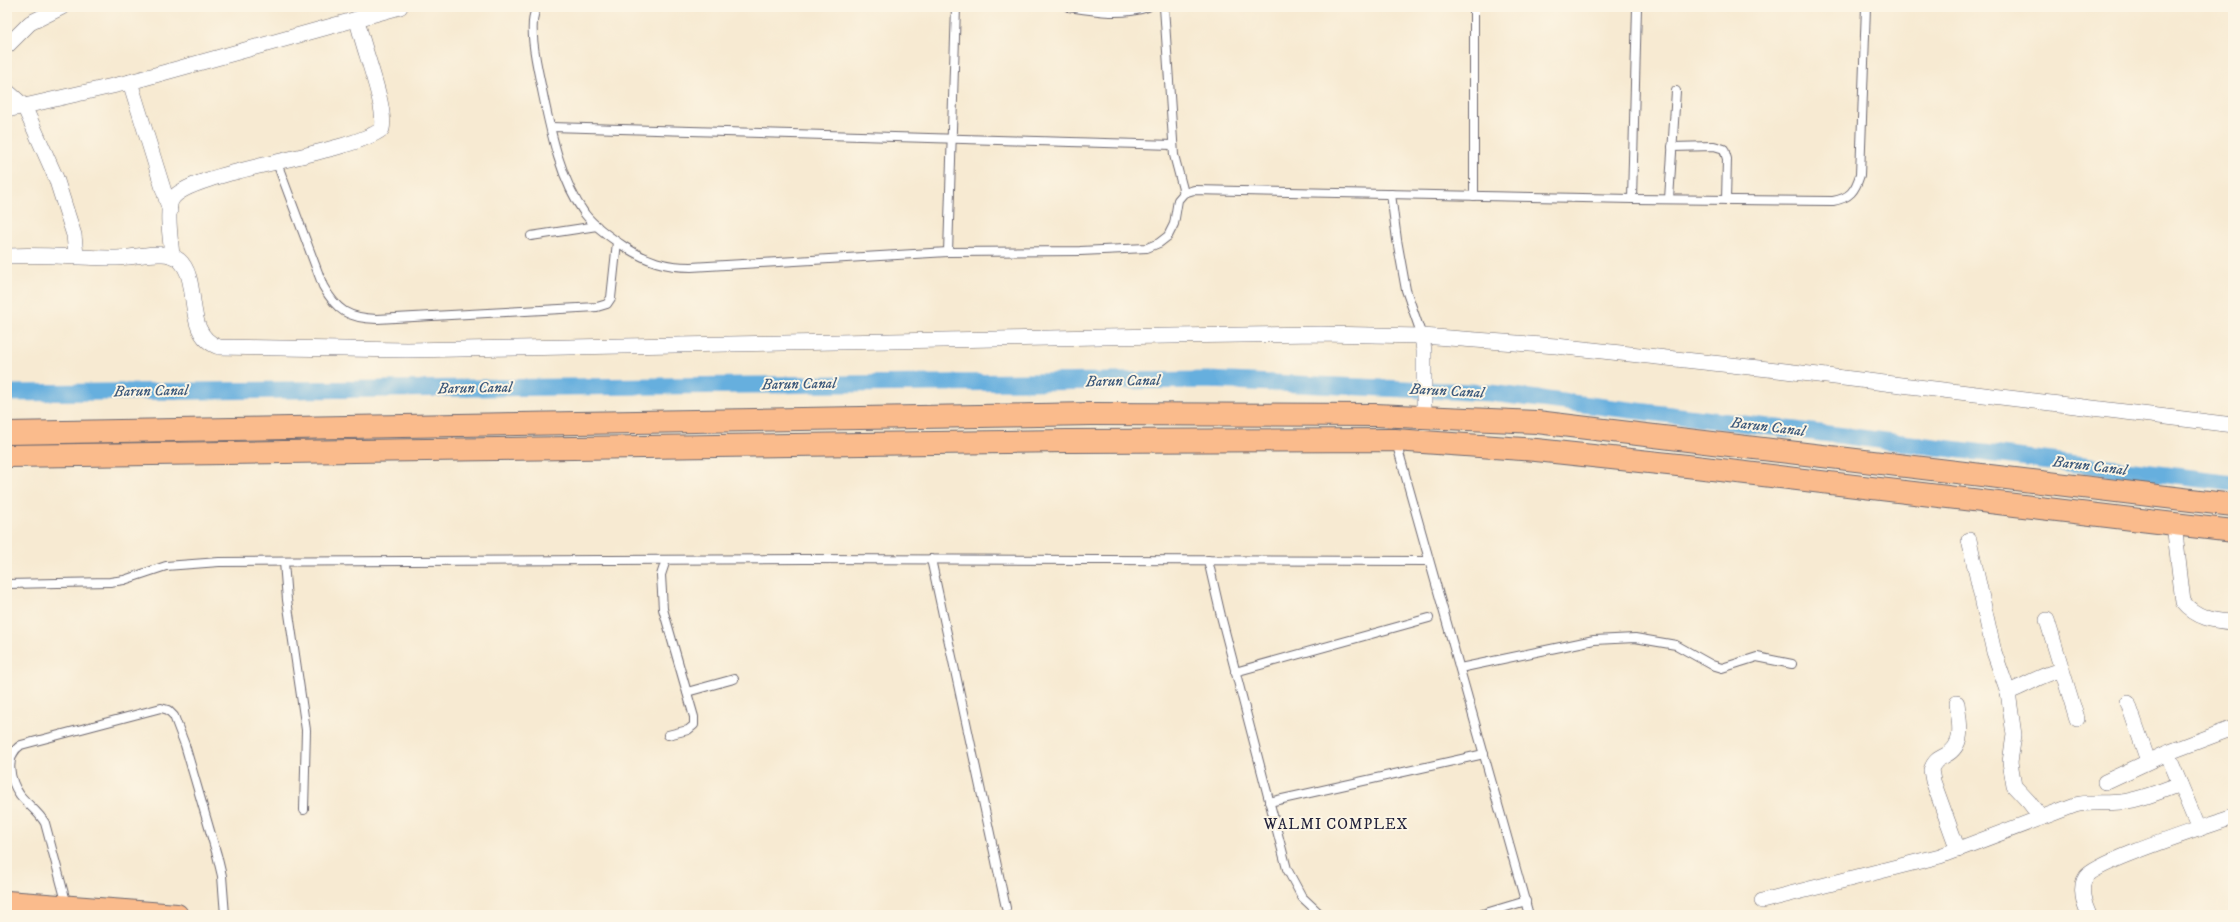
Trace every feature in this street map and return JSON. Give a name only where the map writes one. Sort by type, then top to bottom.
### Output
[{"type":"highway","points":[[7,433],[1423,408],[2233,505]]},
{"type":"highway","points":[[7,456],[1068,441],[1395,440],[1536,450],[1687,466],[2233,531]]},
{"type":"highway","points":[[7,902],[177,915]]},
{"type":"street","points":[[7,46],[30,23],[62,7]]},
{"type":"street","points":[[7,110],[130,82],[398,7]]},
{"type":"street","points":[[172,256],[171,201],[178,194],[189,187],[204,181],[277,163],[348,143],[374,135],[382,129],[384,121],[361,40],[357,19]]},
{"type":"street","points":[[130,82],[170,212]]},
{"type":"street","points":[[7,91],[24,106],[56,178],[74,235],[76,256]]},
{"type":"street","points":[[7,256],[76,256],[118,258],[149,254],[172,256],[184,266],[199,331],[211,344],[219,347],[408,350],[1321,334],[1423,344],[1556,346],[1777,370],[2233,425]]},
{"type":"street","points":[[1423,344],[1423,408]]},
{"type":"street","points":[[2174,524],[2183,602],[2190,610],[2201,616],[2216,621],[2233,622]]},
{"type":"street","points":[[1969,540],[1994,652],[2008,692],[2014,735],[2010,762],[2014,786],[2041,818]]},
{"type":"street","points":[[2047,620],[2078,719]]},
{"type":"street","points":[[2008,692],[2023,687],[2044,674],[2062,670]]},
{"type":"street","points":[[1957,703],[1960,736],[1959,743],[1954,750],[1939,758],[1931,770],[1933,781],[1958,850]]},
{"type":"street","points":[[2128,703],[2148,761]]},
{"type":"street","points":[[2106,782],[2166,753],[2233,728]]},
{"type":"street","points":[[2166,753],[2199,829]]},
{"type":"street","points":[[1762,901],[1958,850],[2084,802],[2110,803],[2135,800],[2180,784]]},
{"type":"street","points":[[2089,915],[2083,896],[2083,884],[2087,876],[2095,870],[2142,849],[2233,817]]},
{"type":"lane","points":[[537,7],[532,19],[537,67],[551,127],[566,179],[586,214],[596,226],[617,242],[643,258],[659,265],[677,267],[749,265],[948,252],[1080,251],[1147,248],[1159,243],[1168,236],[1174,224],[1178,200],[1184,193],[1194,190],[1632,199],[1833,201],[1851,195],[1860,175],[1866,7]]},
{"type":"lane","points":[[948,252],[956,7]]},
{"type":"lane","points":[[1068,7],[1113,12],[1132,12],[1148,7]]},
{"type":"lane","points":[[1164,7],[1173,145],[1176,166],[1184,193]]},
{"type":"lane","points":[[1474,7],[1474,196]]},
{"type":"lane","points":[[1632,199],[1637,7]]},
{"type":"lane","points":[[1669,199],[1676,91]]},
{"type":"lane","points":[[551,127],[951,140],[1173,145]]},
{"type":"lane","points":[[1672,147],[1722,148],[1726,152],[1727,159],[1726,200]]},
{"type":"lane","points":[[277,163],[323,286],[330,298],[349,315],[377,319],[597,307],[607,304],[611,298],[617,242]]},
{"type":"lane","points":[[1391,194],[1404,284],[1423,344]]},
{"type":"lane","points":[[531,236],[596,226]]},
{"type":"lane","points":[[1395,440],[1529,915]]},
{"type":"lane","points":[[7,584],[110,582],[124,580],[166,566],[179,564],[284,562],[931,559],[1429,561]]},
{"type":"lane","points":[[931,559],[1006,908]]},
{"type":"lane","points":[[666,560],[661,575],[664,609],[694,717],[694,725],[688,730],[668,735]]},
{"type":"lane","points":[[1208,560],[1235,672],[1287,869],[1302,897],[1321,915]]},
{"type":"lane","points":[[284,562],[287,600],[306,730],[304,810]]},
{"type":"lane","points":[[1235,672],[1430,618]]},
{"type":"lane","points":[[1460,668],[1594,640],[1635,638],[1676,645],[1712,665],[1722,668],[1757,657],[1792,664]]},
{"type":"lane","points":[[687,692],[734,678]]},
{"type":"lane","points":[[68,907],[45,823],[41,816],[20,795],[13,779],[10,766],[12,755],[21,745],[161,708],[168,710],[174,716],[185,746],[222,876],[225,915]]},
{"type":"lane","points":[[1269,802],[1484,754]]},
{"type":"lane","points":[[1479,915],[1526,901]]},
{"type":"waterway","name":"Barun Canal","points":[[7,393],[1209,380],[1490,393],[2233,483]]},
{"type":"district","name":"WALMI COMPLEX","points":[[1336,824]]}]
